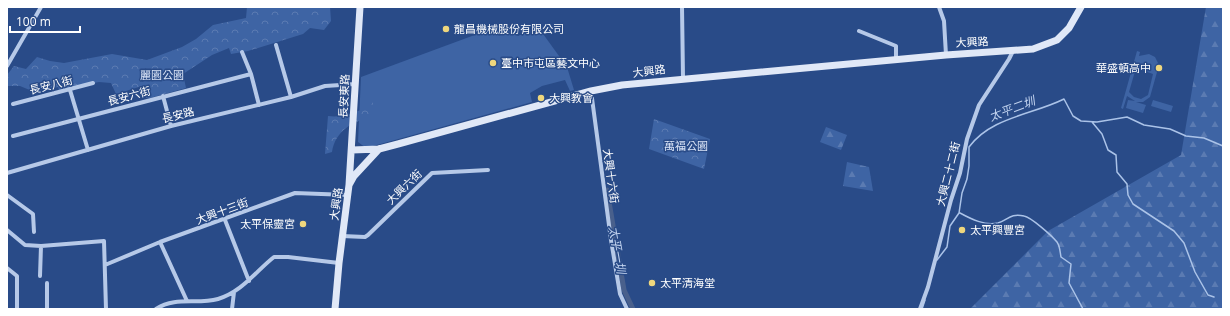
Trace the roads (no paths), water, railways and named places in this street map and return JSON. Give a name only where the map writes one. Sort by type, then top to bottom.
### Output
[{"type":"main road","name":"長安東路","points":[[349,185],[360,7]]},
{"type":"main road","name":"大興路","points":[[335,309],[342,236],[349,185],[354,176],[379,148],[591,91],[622,85],[683,78],[787,71],[946,55],[1033,49],[1057,40],[1069,28],[1081,7]]},
{"type":"main road","points":[[352,150],[379,148]]},
{"type":"street","points":[[7,66],[41,7]]},
{"type":"street","points":[[682,7],[683,78]]},
{"type":"street","points":[[939,7],[944,21],[946,55]]},
{"type":"street","points":[[859,31],[896,46],[896,60]]},
{"type":"street","points":[[276,45],[291,97]]},
{"type":"street","name":"大興二十二街","points":[[920,309],[928,287],[951,200],[960,173],[967,139],[980,105],[1010,59],[1012,51]]},
{"type":"street","points":[[242,52],[259,105]]},
{"type":"street","name":"長安六街","points":[[13,136],[250,74]]},
{"type":"street","name":"長安八街","points":[[13,104],[94,83]]},
{"type":"street","name":"長安路","points":[[7,173],[171,126],[291,97],[325,86],[356,84]]},
{"type":"street","points":[[70,90],[88,150]]},
{"type":"street","name":"大興十六街","points":[[591,91],[610,233],[620,294],[627,309]]},
{"type":"street","points":[[163,96],[171,126]]},
{"type":"street","name":"大興六街","points":[[342,236],[364,237],[368,235],[432,174],[488,170]]},
{"type":"street","name":"大興十三街","points":[[105,265],[160,242],[225,220],[295,193],[348,196]]},
{"type":"street","points":[[7,195],[33,214],[34,232]]},
{"type":"street","points":[[225,220],[249,281]]},
{"type":"street","points":[[7,230],[25,245],[41,246],[64,243],[104,242],[106,309]]},
{"type":"street","points":[[160,242],[187,301]]},
{"type":"street","points":[[40,276],[41,246]]},
{"type":"street","points":[[156,309],[174,301],[205,302],[220,299],[234,292],[249,281],[274,257],[288,256],[339,263]]},
{"type":"street","points":[[7,268],[17,276],[17,309]]},
{"type":"street","points":[[47,283],[47,309]]},
{"type":"street","points":[[232,309],[234,292]]},
{"type":"waterway","name":"太平二圳","points":[[937,260],[947,247],[950,226],[959,213],[962,193],[967,179],[969,166],[969,147],[978,137],[1000,123],[1064,99],[1073,116],[1081,121],[1097,122],[1127,117],[1144,125],[1170,129],[1186,136],[1204,138],[1223,146]]},
{"type":"waterway","points":[[1092,122],[1102,134],[1108,150],[1116,155],[1117,172],[1127,184],[1128,195],[1133,204],[1174,231],[1184,243],[1195,272],[1208,295],[1214,297]]},
{"type":"waterway","name":"太平一圳","points":[[607,190],[624,290],[633,309]]},
{"type":"waterway","points":[[960,213],[973,220],[988,224],[998,223],[1015,215],[1027,217],[1036,223],[1057,242],[1061,257],[1071,264],[1069,283],[1083,309]]},
{"type":"waterway","name":"太平二圳","points":[[922,309],[925,300]]},
{"type":"place","name":"龍昌機械股份有限公司","points":[[446,29]]},
{"type":"place","name":"臺中市屯區藝文中心","points":[[493,63]]},
{"type":"place","name":"華盛頓高中","points":[[1159,68]]},
{"type":"place","name":"大興教會","points":[[541,98]]},
{"type":"place","name":"太平保靈宮","points":[[303,224]]},
{"type":"place","name":"太平興豐宮","points":[[962,230]]},
{"type":"place","name":"太平清海堂","points":[[652,283]]},
{"type":"park label","name":"麗園公園","points":[[162,75]]},
{"type":"park label","name":"萬福公園","points":[[686,146]]}]
